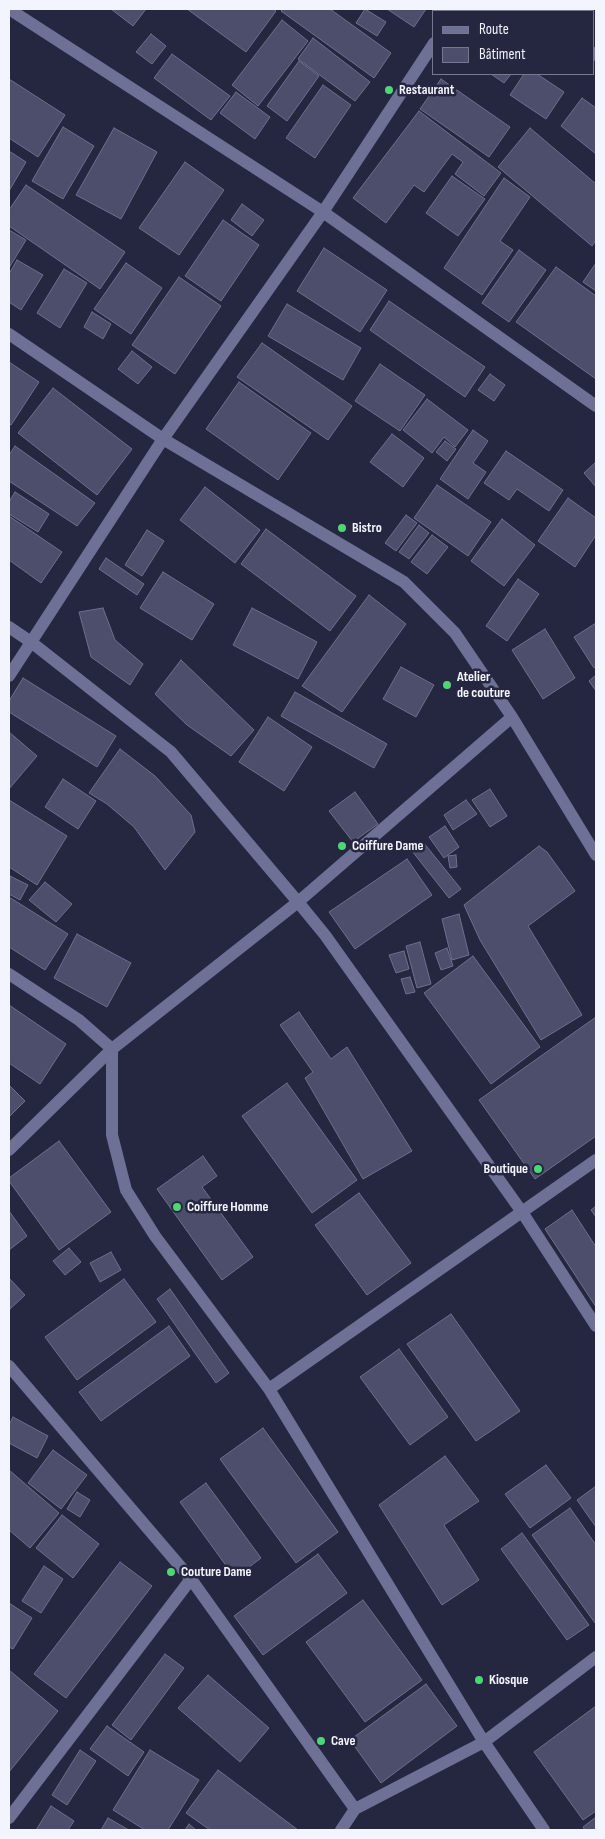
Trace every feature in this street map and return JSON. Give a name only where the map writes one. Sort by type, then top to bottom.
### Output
[{"type":"street","points":[[9,9],[323,212],[596,406]]},
{"type":"street","points":[[9,676],[163,439],[323,212],[432,46]]},
{"type":"street","points":[[9,334],[163,439],[404,582],[456,633],[512,717],[596,855]]},
{"type":"street","points":[[9,627],[31,642],[171,752],[298,902],[325,935],[522,1212],[596,1326]]},
{"type":"street","points":[[9,1150],[112,1049],[298,902],[512,717]]},
{"type":"street","points":[[9,974],[79,1020],[112,1049],[112,1135],[126,1190],[155,1236],[269,1389],[484,1742],[544,1830]]},
{"type":"street","points":[[269,1389],[596,1160]]},
{"type":"street","points":[[9,1366],[191,1579],[355,1809]]},
{"type":"street","points":[[9,1818],[191,1579]]},
{"type":"street","points":[[341,1830],[355,1809],[484,1742],[596,1657]]},
{"type":"building","points":[[111,9],[146,9],[133,26]]},
{"type":"building","points":[[187,9],[273,9],[276,11],[246,52]]},
{"type":"building","points":[[283,9],[330,9],[391,53],[374,78],[281,11]]},
{"type":"building","points":[[365,9],[386,22],[377,36],[356,23]]},
{"type":"building","points":[[387,9],[426,9],[414,27]]},
{"type":"building","points":[[490,9],[492,10],[464,10]]},
{"type":"building","points":[[282,20],[308,41],[258,106],[232,85]]},
{"type":"building","points":[[151,34],[166,46],[152,64],[136,52]]},
{"type":"building","points":[[313,38],[370,82],[355,101],[298,59]]},
{"type":"building","points":[[172,54],[230,96],[211,120],[154,78]]},
{"type":"building","points":[[299,61],[319,76],[287,121],[267,106]]},
{"type":"building","points":[[492,75],[510,75],[504,83]]},
{"type":"building","points":[[523,75],[538,75],[564,92],[546,119],[510,95]]},
{"type":"building","points":[[9,79],[65,115],[38,157],[9,138]]},
{"type":"building","points":[[441,79],[510,127],[489,157],[420,109]]},
{"type":"building","points":[[323,85],[351,105],[315,158],[286,138]]},
{"type":"building","points":[[236,92],[270,117],[255,139],[220,113]]},
{"type":"building","points":[[582,98],[596,108],[596,154],[561,126]]},
{"type":"building","points":[[419,111],[501,173],[484,196],[455,174],[463,162],[452,154],[424,192],[414,185],[386,223],[353,198]]},
{"type":"building","points":[[63,127],[94,146],[63,199],[32,181]]},
{"type":"building","points":[[114,128],[157,152],[121,219],[76,195]]},
{"type":"building","points":[[530,128],[596,184],[596,240],[592,246],[498,167]]},
{"type":"building","points":[[9,151],[26,162],[9,191]]},
{"type":"building","points":[[185,162],[224,190],[179,255],[139,228]]},
{"type":"building","points":[[452,176],[485,199],[458,236],[426,213]]},
{"type":"building","points":[[504,178],[530,197],[500,241],[513,250],[482,295],[444,268]]},
{"type":"building","points":[[26,185],[125,252],[100,289],[9,226],[9,210]]},
{"type":"building","points":[[242,204],[264,220],[252,236],[231,220]]},
{"type":"building","points":[[223,220],[259,245],[221,301],[185,276]]},
{"type":"building","points":[[9,230],[26,240],[9,268]]},
{"type":"building","points":[[324,248],[387,290],[360,332],[297,291]]},
{"type":"building","points":[[519,250],[546,270],[509,322],[482,303]]},
{"type":"building","points":[[17,260],[43,275],[21,310],[9,302],[9,274]]},
{"type":"building","points":[[126,263],[162,288],[131,334],[94,309]]},
{"type":"building","points":[[596,263],[596,291],[583,282]]},
{"type":"building","points":[[556,267],[596,296],[596,379],[516,322]]},
{"type":"building","points":[[64,269],[87,283],[60,328],[37,313]]},
{"type":"building","points":[[179,277],[221,306],[175,374],[132,345]]},
{"type":"building","points":[[389,301],[485,367],[465,397],[370,330]]},
{"type":"building","points":[[287,304],[361,348],[343,380],[268,336]]},
{"type":"building","points":[[92,312],[111,324],[103,339],[84,327]]},
{"type":"building","points":[[262,343],[352,406],[328,440],[237,377]]},
{"type":"building","points":[[132,351],[152,367],[138,384],[118,369]]},
{"type":"building","points":[[9,362],[39,382],[11,425],[9,424]]},
{"type":"building","points":[[380,364],[425,395],[400,431],[355,401]]},
{"type":"building","points":[[490,374],[505,385],[494,401],[478,390]]},
{"type":"building","points":[[239,382],[311,433],[278,480],[206,429]]},
{"type":"building","points":[[53,388],[132,449],[97,495],[18,433]]},
{"type":"building","points":[[427,399],[468,430],[455,447],[444,437],[432,453],[403,430]]},
{"type":"building","points":[[473,430],[488,441],[473,463],[486,472],[468,499],[440,479]]},
{"type":"building","points":[[392,434],[424,458],[403,487],[370,462]]},
{"type":"building","points":[[445,441],[456,449],[447,461],[436,452]]},
{"type":"building","points":[[15,446],[95,503],[77,526],[9,481],[9,455]]},
{"type":"building","points":[[506,451],[563,490],[549,511],[517,489],[509,500],[484,483]]},
{"type":"building","points":[[596,462],[596,487],[584,473]]},
{"type":"building","points":[[437,485],[491,522],[468,556],[414,518]]},
{"type":"building","points":[[205,487],[260,530],[235,563],[180,520]]},
{"type":"building","points":[[15,492],[49,514],[38,532],[9,514],[9,502]]},
{"type":"building","points":[[568,498],[596,518],[596,535],[575,567],[538,541]]},
{"type":"building","points":[[406,515],[417,523],[396,551],[385,543]]},
{"type":"building","points":[[9,516],[62,552],[41,583],[9,560]]},
{"type":"building","points":[[502,519],[535,545],[504,586],[471,561]]},
{"type":"building","points":[[419,525],[429,533],[409,559],[399,552]]},
{"type":"building","points":[[266,529],[356,596],[330,631],[241,564]]},
{"type":"building","points":[[147,530],[164,541],[142,576],[125,565]]},
{"type":"building","points":[[432,535],[448,547],[427,574],[411,562]]},
{"type":"building","points":[[106,558],[144,584],[137,595],[99,569]]},
{"type":"building","points":[[163,572],[214,604],[192,640],[140,608]]},
{"type":"building","points":[[518,579],[539,594],[507,641],[486,626]]},
{"type":"building","points":[[369,595],[406,624],[342,712],[302,686]]},
{"type":"building","points":[[103,608],[115,640],[143,664],[130,685],[91,657],[79,612]]},
{"type":"building","points":[[252,608],[317,642],[298,679],[233,645]]},
{"type":"building","points":[[596,623],[596,667],[594,668],[574,637]]},
{"type":"building","points":[[545,629],[575,678],[543,699],[512,650]]},
{"type":"building","points":[[181,660],[254,730],[231,756],[187,725],[155,694]]},
{"type":"building","points":[[401,667],[434,685],[416,717],[383,699]]},
{"type":"building","points":[[596,675],[596,691],[589,681]]},
{"type":"building","points":[[23,678],[116,736],[97,767],[9,712],[9,701]]},
{"type":"building","points":[[295,692],[387,744],[374,768],[281,716]]},
{"type":"building","points":[[268,717],[312,747],[284,791],[239,762]]},
{"type":"building","points":[[9,732],[37,756],[9,789]]},
{"type":"building","points":[[120,749],[155,776],[191,815],[195,832],[165,870],[134,827],[107,804],[89,793]]},
{"type":"building","points":[[63,779],[96,801],[78,829],[45,807]]},
{"type":"building","points":[[490,789],[507,816],[490,827],[472,800]]},
{"type":"building","points":[[355,792],[378,824],[353,842],[329,811]]},
{"type":"building","points":[[9,800],[67,836],[37,885],[9,867]]},
{"type":"building","points":[[466,800],[477,814],[453,830],[444,815]]},
{"type":"building","points":[[445,826],[459,847],[444,858],[429,837]]},
{"type":"building","points":[[423,842],[461,889],[449,898],[412,851]]},
{"type":"building","points":[[539,846],[547,852],[575,891],[528,926],[582,1015],[541,1040],[480,940],[464,905]]},
{"type":"building","points":[[456,855],[457,867],[450,868],[448,856]]},
{"type":"building","points":[[407,859],[432,895],[355,949],[329,912]]},
{"type":"building","points":[[10,876],[28,885],[20,900],[9,894]]},
{"type":"building","points":[[45,882],[72,904],[56,922],[29,900]]},
{"type":"building","points":[[9,897],[68,934],[45,970],[9,947]]},
{"type":"building","points":[[459,914],[469,955],[452,960],[442,919]]},
{"type":"building","points":[[77,934],[131,963],[107,1007],[54,978]]},
{"type":"building","points":[[420,942],[431,984],[417,988],[406,946]]},
{"type":"building","points":[[447,948],[453,966],[441,970],[435,953]]},
{"type":"building","points":[[404,951],[409,969],[396,973],[389,955]]},
{"type":"building","points":[[473,956],[540,1047],[491,1084],[424,993]]},
{"type":"building","points":[[410,977],[415,992],[406,994],[401,979]]},
{"type":"building","points":[[9,1005],[66,1044],[40,1084],[9,1063]]},
{"type":"building","points":[[299,1012],[331,1059],[347,1047],[412,1151],[363,1179],[305,1078],[313,1072],[280,1025]]},
{"type":"building","points":[[596,1017],[596,1136],[535,1179],[479,1100]]},
{"type":"building","points":[[287,1083],[357,1180],[312,1213],[242,1116]]},
{"type":"building","points":[[9,1085],[25,1101],[9,1117]]},
{"type":"building","points":[[59,1141],[111,1212],[59,1250],[9,1181],[9,1178]]},
{"type":"building","points":[[203,1156],[217,1176],[202,1187],[253,1257],[222,1280],[157,1189]]},
{"type":"building","points":[[359,1193],[411,1263],[367,1295],[315,1225]]},
{"type":"building","points":[[596,1206],[596,1217],[591,1210]]},
{"type":"building","points":[[572,1210],[596,1247],[596,1307],[545,1229]]},
{"type":"building","points":[[9,1211],[27,1236],[9,1250]]},
{"type":"building","points":[[69,1248],[81,1262],[65,1275],[53,1261]]},
{"type":"building","points":[[111,1252],[121,1270],[100,1282],[90,1263]]},
{"type":"building","points":[[9,1278],[25,1295],[9,1310]]},
{"type":"building","points":[[124,1279],[156,1322],[77,1380],[45,1337]]},
{"type":"building","points":[[170,1289],[229,1373],[216,1383],[157,1299]]},
{"type":"building","points":[[451,1314],[520,1411],[476,1441],[407,1344]]},
{"type":"building","points":[[169,1326],[190,1356],[101,1421],[79,1392]]},
{"type":"building","points":[[399,1349],[448,1417],[410,1445],[360,1377]]},
{"type":"building","points":[[13,1417],[48,1436],[37,1458],[9,1443],[9,1425]]},
{"type":"building","points":[[263,1428],[338,1532],[296,1563],[220,1459]]},
{"type":"building","points":[[53,1450],[87,1475],[61,1509],[28,1483]]},
{"type":"building","points":[[445,1456],[479,1501],[444,1525],[479,1580],[442,1605],[379,1505]]},
{"type":"building","points":[[546,1465],[571,1498],[530,1528],[505,1494]]},
{"type":"building","points":[[9,1470],[59,1513],[30,1548],[9,1530]]},
{"type":"building","points":[[206,1483],[261,1558],[235,1578],[180,1502]]},
{"type":"building","points":[[596,1486],[596,1527],[577,1500]]},
{"type":"building","points":[[77,1492],[90,1500],[80,1517],[67,1509]]},
{"type":"building","points":[[570,1508],[596,1545],[595,1623],[532,1535]]},
{"type":"building","points":[[62,1515],[99,1544],[73,1578],[36,1548]]},
{"type":"building","points":[[522,1533],[589,1625],[567,1640],[501,1549]]},
{"type":"building","points":[[318,1554],[347,1593],[263,1655],[234,1616]]},
{"type":"building","points":[[120,1562],[152,1586],[66,1698],[34,1674]]},
{"type":"building","points":[[44,1566],[63,1579],[41,1613],[22,1601]]},
{"type":"building","points":[[363,1600],[422,1680],[365,1722],[306,1642]]},
{"type":"building","points":[[9,1603],[32,1618],[13,1649],[9,1647]]},
{"type":"building","points":[[165,1654],[184,1668],[131,1740],[112,1725]]},
{"type":"building","points":[[9,1670],[58,1711],[9,1772]]},
{"type":"building","points":[[208,1675],[269,1728],[240,1762],[178,1708]]},
{"type":"building","points":[[426,1684],[457,1726],[381,1783],[350,1740]]},
{"type":"building","points":[[596,1706],[596,1811],[583,1820],[534,1752]]},
{"type":"building","points":[[107,1726],[144,1752],[128,1776],[90,1749]]},
{"type":"building","points":[[80,1750],[96,1761],[67,1805],[52,1795]]},
{"type":"building","points":[[150,1750],[199,1780],[168,1830],[145,1830],[113,1810]]},
{"type":"building","points":[[218,1770],[298,1830],[210,1830],[186,1813]]},
{"type":"building","points":[[51,1806],[74,1821],[68,1830],[36,1830]]},
{"type":"building","points":[[596,1817],[596,1830],[585,1830],[583,1827]]},
{"type":"building","points":[[108,1818],[129,1830],[101,1830]]},
{"type":"building","points":[[189,1824],[196,1830],[185,1830]]},
{"type":"place","name":"Restaurant","points":[[389,90]]},
{"type":"place","name":"Bistro","points":[[342,528]]},
{"type":"place","name":"Atelier de couture","points":[[447,685]]},
{"type":"place","name":"Coiffure Dame","points":[[342,846]]},
{"type":"place","name":"Boutique","points":[[538,1169]]},
{"type":"place","name":"Coiffure Homme","points":[[177,1207]]},
{"type":"place","name":"Couture Dame","points":[[171,1572]]},
{"type":"place","name":"Kiosque","points":[[479,1680]]},
{"type":"place","name":"Cave","points":[[321,1741]]}]
